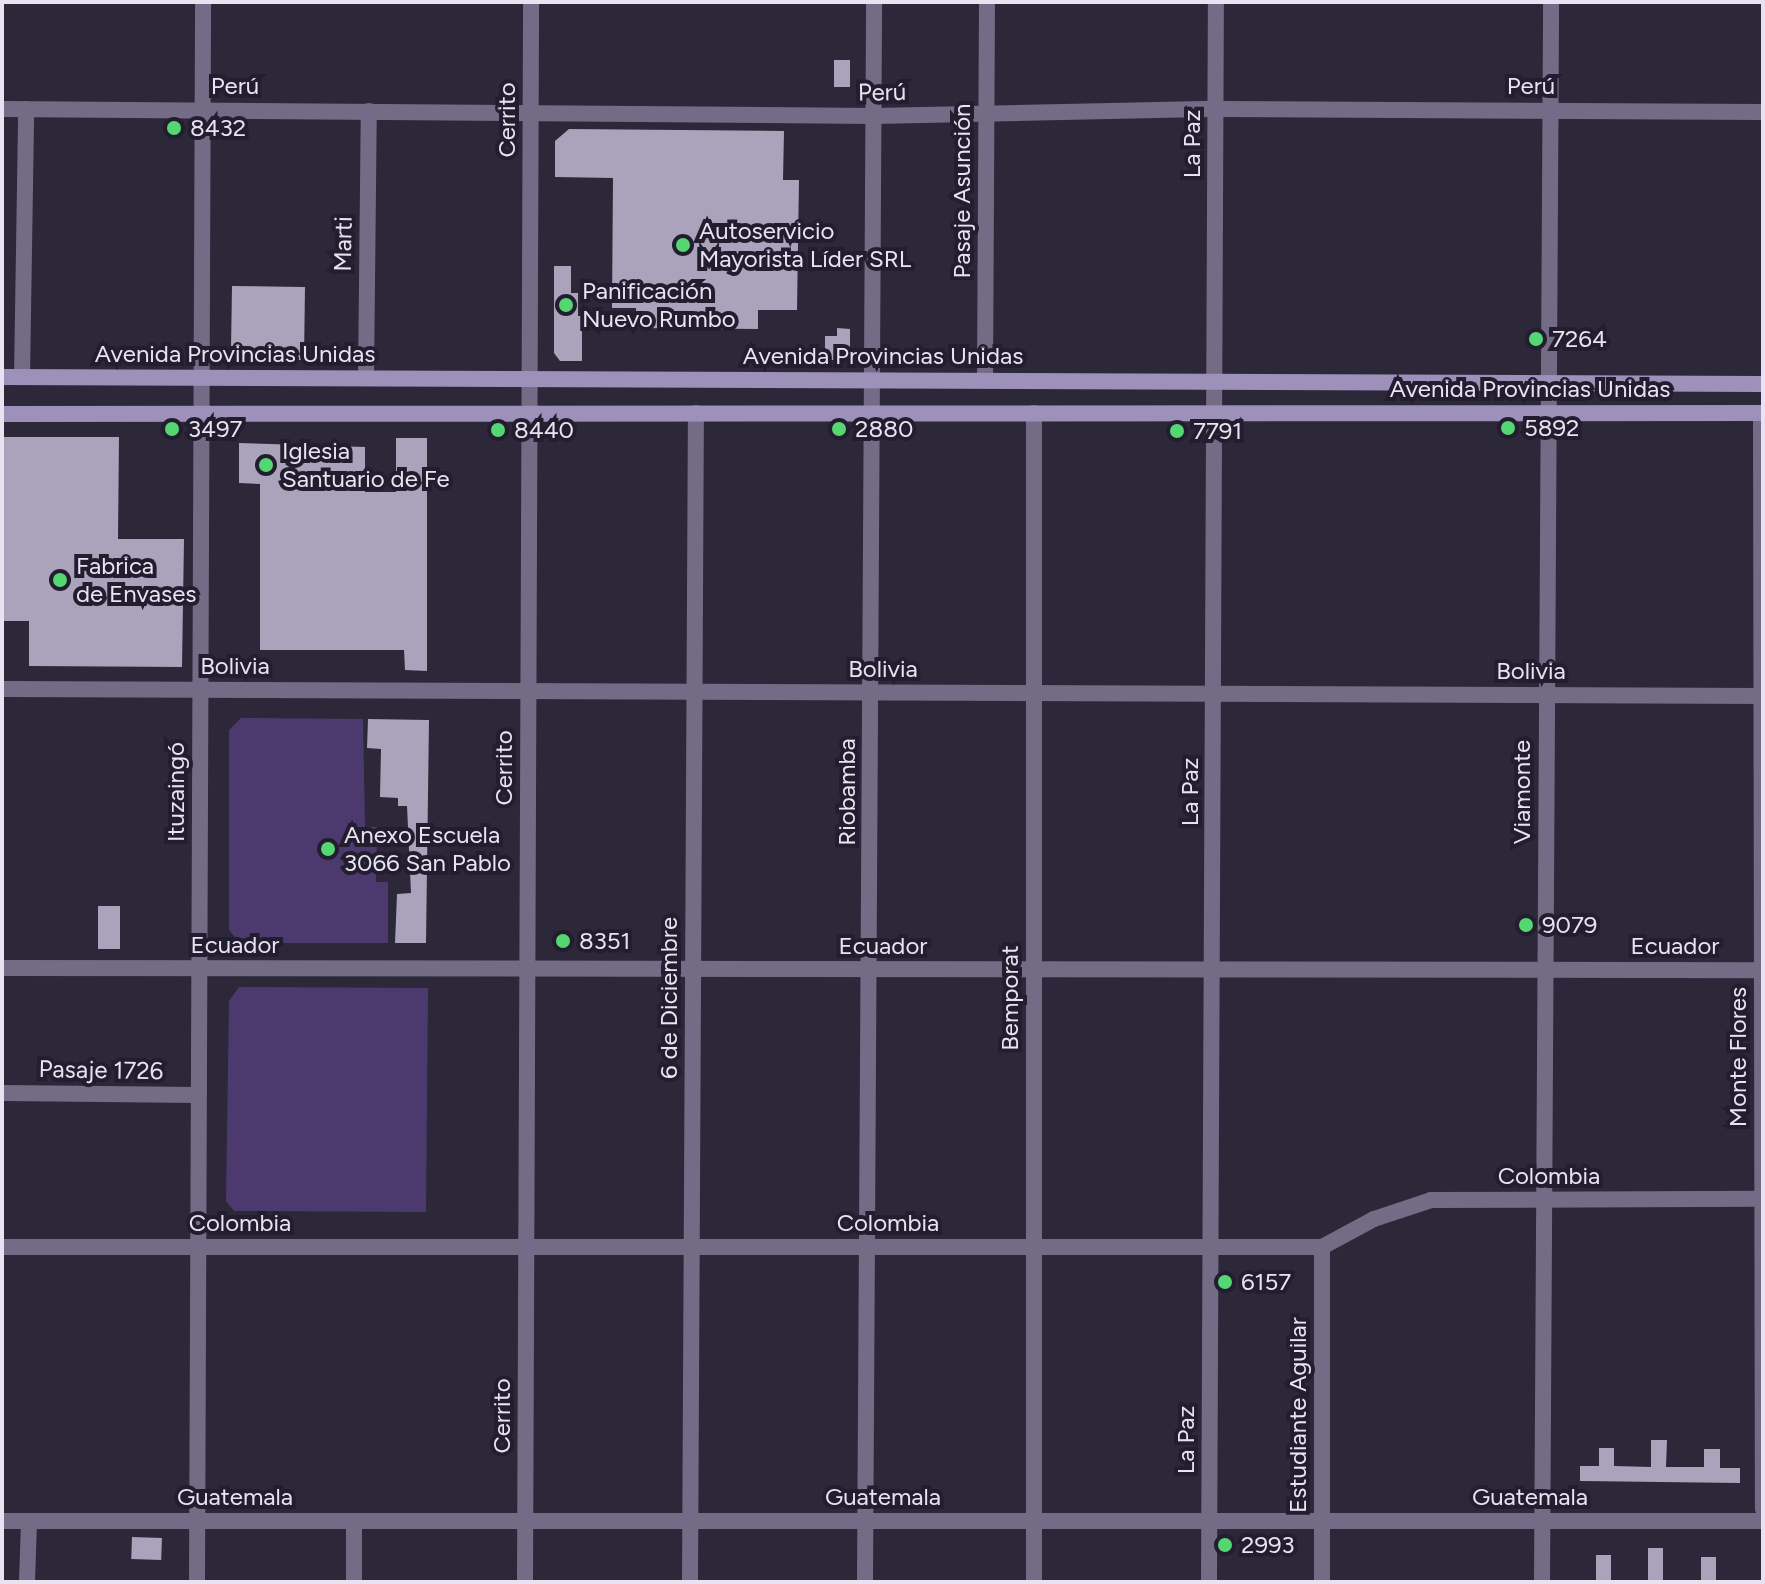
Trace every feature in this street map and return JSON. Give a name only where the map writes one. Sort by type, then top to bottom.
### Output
[{"type":"main road","name":"Avenida Provincias Unidas","points":[[2,377],[1763,384]]},
{"type":"main road","name":"Avenida Provincias Unidas","points":[[2,414],[1762,413]]},
{"type":"street","name":"Ituzaingó","points":[[197,1582],[203,2]]},
{"type":"street","name":"Cerrito","points":[[525,1582],[531,2]]},
{"type":"street","name":"Riobamba","points":[[865,1582],[874,2]]},
{"type":"street","name":"Pasaje Asunción","points":[[985,381],[987,2]]},
{"type":"street","name":"La Paz","points":[[1209,1582],[1216,2]]},
{"type":"street","name":"Viamonte","points":[[1542,1582],[1551,2]]},
{"type":"street","name":"Perú","points":[[2,109],[874,116],[1216,109],[1763,112]]},
{"type":"street","points":[[22,377],[26,109]]},
{"type":"street","name":"Marti","points":[[366,378],[369,111]]},
{"type":"street","name":"6 de Diciembre","points":[[690,1582],[696,413]]},
{"type":"street","name":"Bemporat","points":[[1034,413],[1034,1582]]},
{"type":"street","name":"Monte Flores","points":[[1762,413],[1763,1509]]},
{"type":"street","name":"Bolivia","points":[[2,689],[1762,696]]},
{"type":"street","name":"Ecuador","points":[[2,968],[1762,970]]},
{"type":"street","name":"Pasaje 1726","points":[[2,1093],[199,1095]]},
{"type":"street","name":"Colombia","points":[[2,1247],[1322,1247],[1374,1219],[1431,1200],[1763,1199]]},
{"type":"street","name":"Estudiante Aguilar","points":[[1322,1247],[1322,1582]]},
{"type":"street","name":"Guatemala","points":[[2,1521],[1763,1521]]},
{"type":"street","points":[[27,1582],[29,1521]]},
{"type":"street","points":[[354,1521],[354,1582]]},
{"type":"shaded area","name":"Anexo Escuela 3066 San Pablo","points":[[241,718],[363,719],[365,827],[377,827],[376,882],[388,882],[388,943],[240,943],[229,930],[229,730]]},
{"type":"shaded area","points":[[239,987],[428,988],[426,1212],[234,1211],[226,1201],[229,1001]]},
{"type":"building","points":[[834,60],[850,60],[850,87],[834,87]]},
{"type":"building","points":[[569,129],[784,131],[783,180],[799,180],[797,310],[758,310],[758,329],[636,328],[636,308],[612,308],[613,178],[555,177],[555,141]]},
{"type":"building","name":"Panificación Nuevo Rumbo","points":[[554,266],[571,266],[571,293],[578,293],[578,316],[582,316],[582,361],[560,361],[554,353]]},
{"type":"building","points":[[232,286],[305,287],[304,360],[243,360],[231,348]]},
{"type":"building","points":[[837,328],[850,329],[850,360],[825,360],[825,336],[837,336]]},
{"type":"building","name":"Fabrica de Envases","points":[[2,437],[119,437],[118,539],[184,539],[182,667],[29,666],[29,621],[2,621]]},
{"type":"building","points":[[396,438],[427,438],[427,671],[405,670],[404,650],[260,650],[260,484],[239,483],[239,443],[365,447],[365,492],[396,492]]},
{"type":"building","points":[[368,719],[429,720],[426,943],[395,943],[397,894],[411,893],[407,806],[398,806],[398,798],[380,797],[381,749],[367,748]]},
{"type":"building","points":[[98,906],[120,906],[120,949],[98,949]]},
{"type":"building","points":[[1651,1440],[1667,1440],[1666,1467],[1704,1467],[1704,1449],[1720,1449],[1720,1468],[1740,1468],[1740,1483],[1580,1481],[1580,1466],[1599,1466],[1599,1448],[1614,1448],[1614,1466],[1651,1467]]},
{"type":"building","points":[[132,1537],[162,1538],[161,1560],[131,1559]]},
{"type":"building","points":[[1648,1548],[1663,1548],[1663,1582],[1648,1582]]},
{"type":"building","points":[[1596,1555],[1611,1555],[1611,1582],[1596,1582]]},
{"type":"building","points":[[1701,1557],[1716,1557],[1716,1582],[1701,1582]]},
{"type":"place","name":"8432","points":[[174,128]]},
{"type":"place","name":"Autoservicio Mayorista Líder SRL","points":[[683,245]]},
{"type":"place","name":"Panificación Nuevo Rumbo","points":[[566,305]]},
{"type":"place","name":"7264","points":[[1536,339]]},
{"type":"place","name":"5892","points":[[1508,428]]},
{"type":"place","name":"3497","points":[[172,429]]},
{"type":"place","name":"2880","points":[[839,429]]},
{"type":"place","name":"8440","points":[[498,430]]},
{"type":"place","name":"7791","points":[[1177,431]]},
{"type":"place","name":"Iglesia Santuario de Fe","points":[[266,465]]},
{"type":"place","name":"Fabrica de Envases","points":[[60,580]]},
{"type":"place","name":"Anexo Escuela 3066 San Pablo","points":[[328,849]]},
{"type":"place","name":"9079","points":[[1526,925]]},
{"type":"place","name":"8351","points":[[563,941]]},
{"type":"place","name":"6157","points":[[1225,1282]]},
{"type":"place","name":"2993","points":[[1225,1545]]}]
